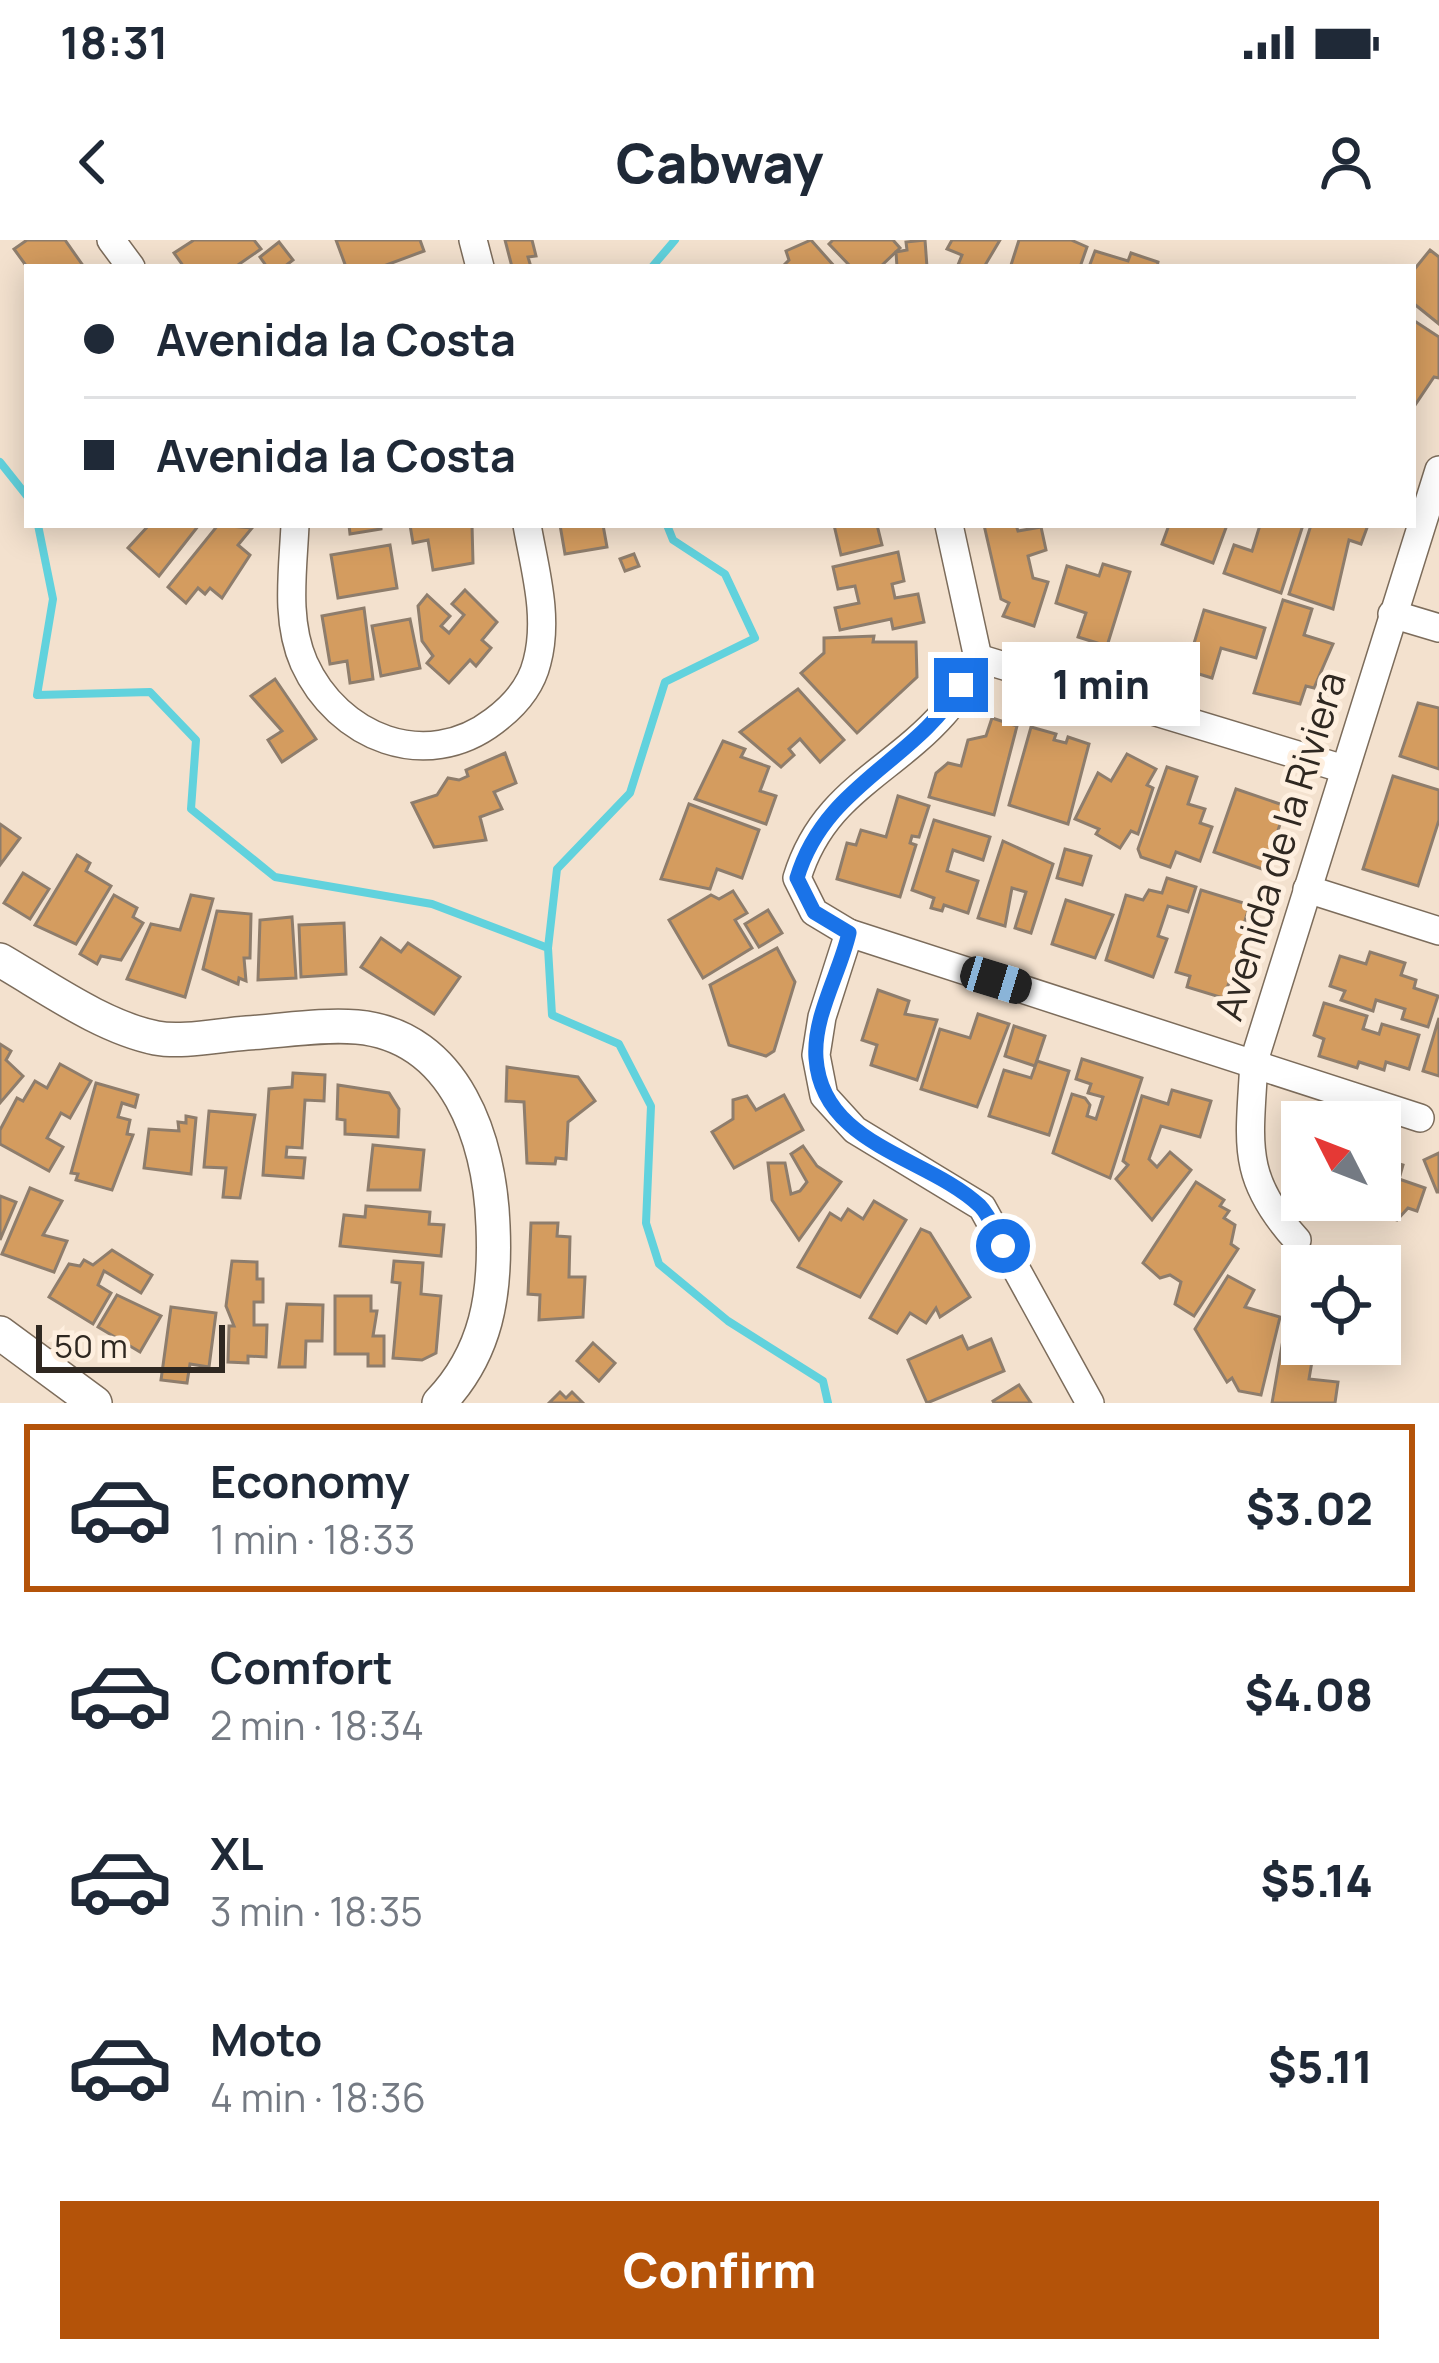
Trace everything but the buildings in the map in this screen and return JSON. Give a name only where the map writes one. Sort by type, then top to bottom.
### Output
[{"type":"street","name":"Avenida de la Riviera","points":[[1416,521],[1428,475]]},
{"type":"street","points":[[295,528],[291,611],[305,664],[348,723],[407,748],[433,748],[474,734],[525,690],[538,661],[543,628],[527,528]]},
{"type":"street","points":[[951,528],[978,658],[945,713],[842,799],[808,842],[797,878],[814,912],[849,933],[1420,1118]]},
{"type":"street","name":"Avenida de la Riviera","points":[[1298,1240],[1268,1208],[1249,1158],[1254,1061],[1414,528]]},
{"type":"street","points":[[1392,614],[1439,628]]},
{"type":"street","points":[[978,658],[1344,769]]},
{"type":"street","points":[[1307,889],[1439,931]]},
{"type":"street","points":[[849,933],[822,1016],[816,1055],[824,1096],[855,1130],[982,1207],[1090,1403]]},
{"type":"street","points":[[0,960],[77,1004],[157,1038],[360,1027],[422,1051],[452,1079],[479,1135],[492,1202],[494,1251],[488,1322],[466,1375],[439,1403]]},
{"type":"street","points":[[0,1334],[95,1403]]},
{"type":"waterway","points":[[655,264],[675,240]]},
{"type":"waterway","points":[[0,462],[24,492]]},
{"type":"waterway","points":[[39,528],[53,599],[37,695],[150,692],[196,740],[191,809],[275,877],[432,904],[548,948],[552,1015],[619,1044],[651,1106],[646,1223],[659,1264],[728,1321],[823,1381],[828,1403]]},
{"type":"waterway","points":[[548,948],[557,869],[630,793],[665,682],[755,638],[725,574],[673,540],[668,528]]},
{"type":"route","points":[[961,685],[945,713],[842,799],[808,842],[797,878],[814,912],[849,933],[822,1016],[816,1055],[824,1096],[855,1130],[982,1207],[1003,1246]]}]
